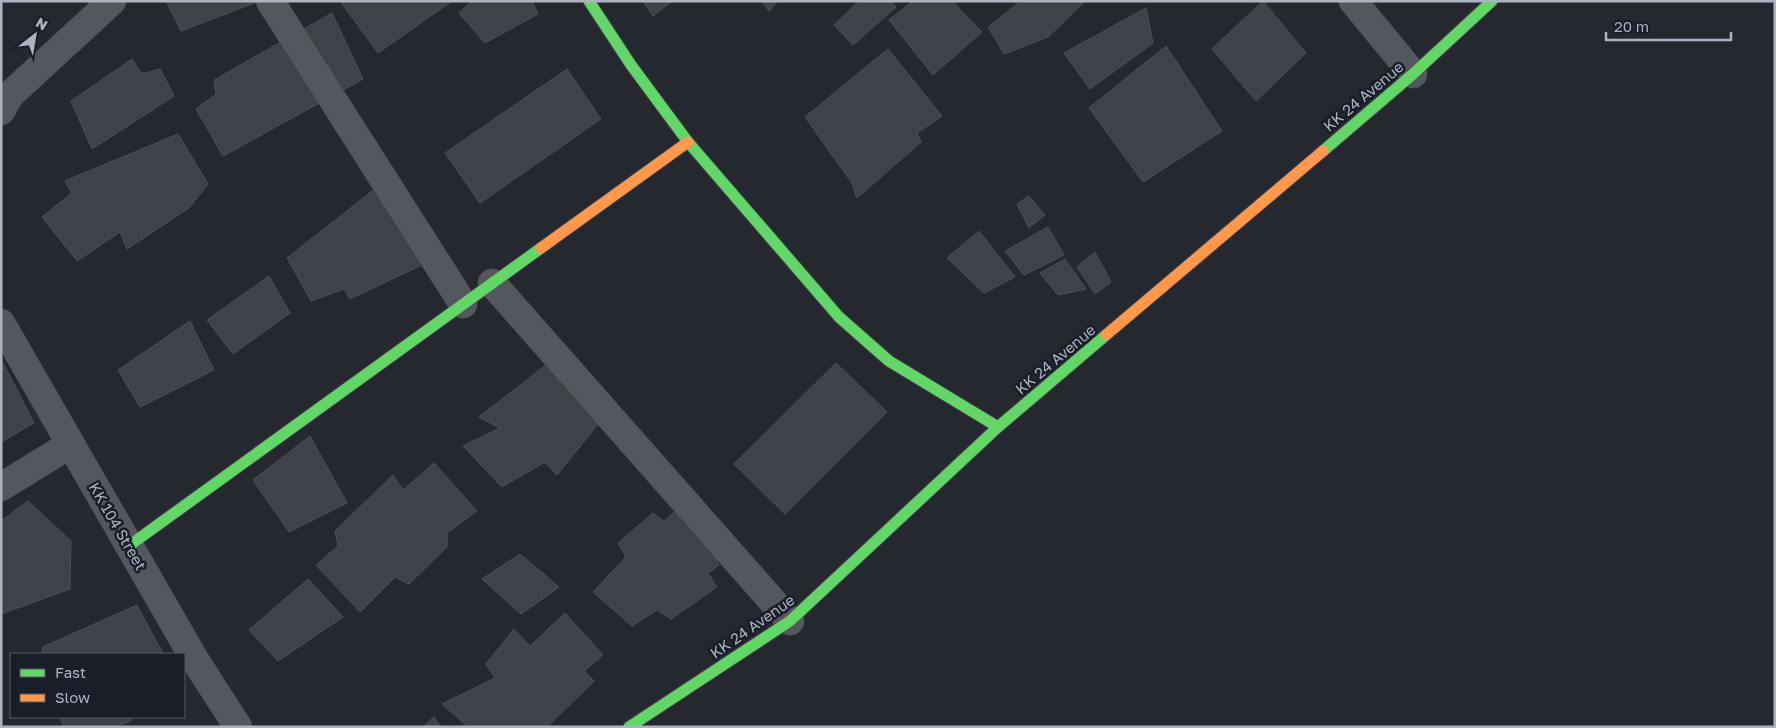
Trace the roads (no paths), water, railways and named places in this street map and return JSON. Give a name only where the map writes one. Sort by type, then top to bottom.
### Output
[{"type":"street","points":[[1,111],[10,95],[112,1]]},
{"type":"street","points":[[270,1],[463,304]]},
{"type":"street","points":[[589,1],[630,65],[688,142],[839,318],[889,361],[998,427]]},
{"type":"street","points":[[1353,1],[1413,74]]},
{"type":"street","name":"KK 24 Avenue","points":[[629,727],[790,621],[998,427],[1413,74],[1492,1]]},
{"type":"street","points":[[130,545],[688,142]]},
{"type":"street","points":[[492,283],[790,621]]},
{"type":"street","name":"KK 104 Street","points":[[1,324],[195,660],[238,727]]},
{"type":"street","points":[[1,487],[71,444]]}]
